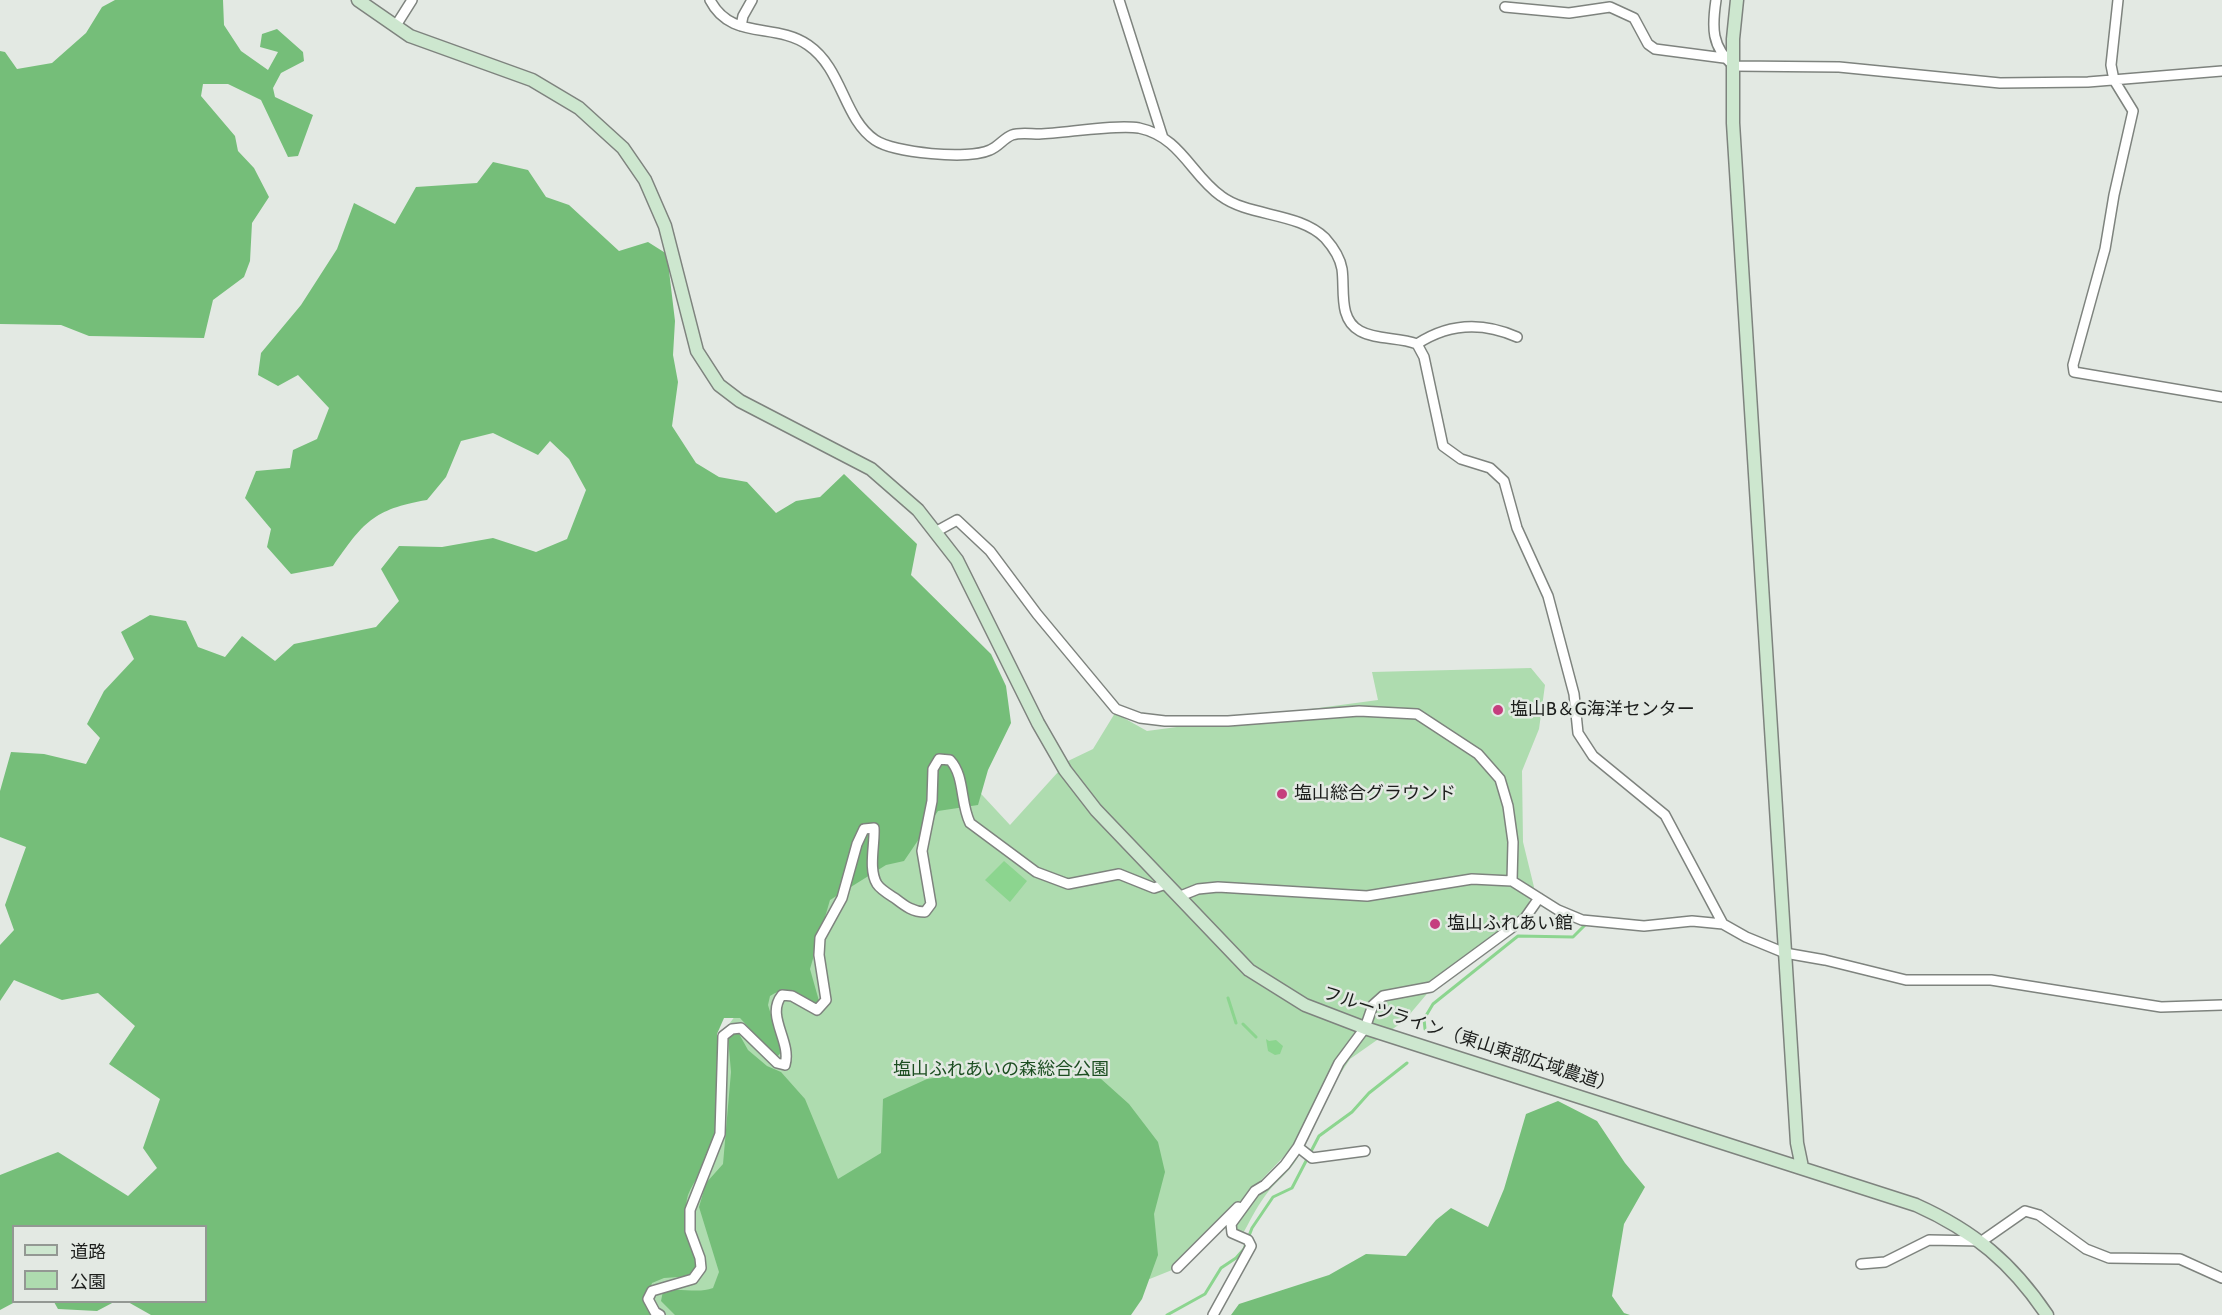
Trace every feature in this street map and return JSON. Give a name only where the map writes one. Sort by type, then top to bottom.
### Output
[{"type":"street","points":[[358,0],[391,24],[412,0]]},
{"type":"street","points":[[710,0],[720,17],[741,26],[794,37],[810,46],[836,75],[861,125],[873,139],[891,147],[925,153],[981,153],[990,150],[1012,135],[1125,128],[1145,130],[1162,138],[1186,156],[1220,196],[1295,221],[1320,234],[1339,259],[1345,310],[1350,324],[1357,330],[1417,344],[1457,326],[1492,327],[1517,337]]},
{"type":"street","points":[[741,26],[752,0]]},
{"type":"street","points":[[1119,0],[1162,138]]},
{"type":"street","points":[[1716,0],[1712,31],[1729,62]]},
{"type":"street","points":[[1737,0],[1729,62],[1797,1143],[1802,1167]]},
{"type":"street","points":[[2118,0],[2111,65],[2114,80],[2133,111],[2114,195],[2105,249],[2073,372],[2222,398]]},
{"type":"street","points":[[1505,7],[1569,13],[1610,7],[1634,18],[1648,44],[1655,49],[1729,62],[1848,68],[2000,83],[2114,80],[2222,71]]},
{"type":"street","name":"フルーツライン（東山東部広域農道）","points":[[391,24],[428,43],[532,80],[579,108],[623,148],[645,180],[665,226],[692,337],[705,366],[719,385],[740,401],[871,469],[918,510],[937,531],[967,577],[1038,723],[1065,770],[1096,810],[1178,897],[1238,960],[1263,980],[1305,1005],[1365,1028],[1897,1197],[1938,1215],[1982,1241],[2023,1281],[2048,1315]]},
{"type":"street","points":[[1417,344],[1424,357],[1443,446],[1461,459],[1490,468],[1504,481],[1517,528],[1548,596],[1572,686],[1578,733],[1584,745],[1593,756],[1665,815],[1723,924]]},
{"type":"street","points":[[937,531],[957,520],[975,535],[1116,709],[1128,715],[1165,721],[1228,721],[1359,711],[1417,714],[1478,754],[1500,779],[1508,806],[1513,843],[1512,881]]},
{"type":"street","points":[[660,1315],[649,1305],[648,1299],[652,1291],[693,1279],[700,1268],[700,1258],[690,1231],[690,1210],[720,1134],[723,1036],[732,1029],[741,1028],[777,1063],[785,1065],[787,1053],[776,1013],[776,1002],[782,995],[792,996],[817,1010],[826,1000],[819,955],[820,938],[842,898],[857,844],[864,829],[874,828],[875,849],[872,867],[877,885],[904,906],[916,912],[925,912],[931,904],[922,851],[932,801],[933,769],[939,759],[950,759],[958,769],[964,811],[970,823],[1036,872],[1068,884],[1119,874],[1154,888],[1166,884]]},
{"type":"street","points":[[1178,897],[1198,889],[1218,887],[1367,896],[1472,879],[1512,881],[1558,910],[1582,920],[1644,926],[1692,921],[1723,924],[1746,937],[1785,953],[1825,960],[1906,980],[1991,980],[2161,1007],[2222,1005]]},
{"type":"street","points":[[1176,1268],[1300,1149],[1340,1063],[1365,1028],[1373,1005],[1383,996],[1431,987],[1525,918],[1539,898]]},
{"type":"street","points":[[1300,1149],[1312,1158],[1365,1151]]},
{"type":"street","points":[[1213,1315],[1236,1269],[1246,1258],[1251,1246],[1244,1238],[1232,1233],[1231,1224],[1255,1191]]},
{"type":"street","points":[[1861,1264],[1885,1262],[1929,1240],[1982,1241],[2018,1214],[2033,1212],[2086,1249],[2109,1258],[2180,1259],[2222,1278]]},
{"type":"green space","name":"塩山ふれあいの森総合公園","points":[[1531,668],[1545,685],[1539,729],[1522,771],[1523,842],[1534,887],[1524,917],[1431,989],[1404,1021],[1350,1059],[1291,1149],[1177,1268],[1060,1315],[651,1315],[642,1180],[723,1037],[718,1039],[857,852],[958,769],[1010,825],[1068,761],[1093,749],[1115,713],[1147,731],[1378,700],[1372,672]]},
{"type":"green space","points":[[1296,1146],[1301,1151],[1297,1158],[1265,1196],[1241,1237],[1232,1233],[1238,1215]]},
{"type":"shaded area","points":[[115,0],[223,0],[224,25],[241,51],[268,70],[278,52],[260,47],[262,34],[277,29],[303,52],[304,61],[281,73],[273,88],[275,97],[313,115],[298,156],[288,157],[261,100],[228,84],[203,84],[201,96],[235,136],[238,151],[254,168],[269,197],[252,223],[250,261],[244,277],[213,300],[204,338],[89,336],[61,325],[0,324],[0,51],[5,52],[17,69],[52,63],[86,33],[102,7]]},
{"type":"shaded area","points":[[493,162],[528,170],[546,197],[569,205],[619,251],[648,242],[667,254],[675,321],[673,355],[678,382],[672,426],[696,463],[719,477],[747,482],[776,513],[796,501],[820,497],[844,474],[917,544],[911,575],[991,654],[1006,686],[1011,723],[988,770],[978,805],[938,811],[904,861],[886,865],[830,900],[810,969],[819,1001],[814,1004],[787,991],[776,992],[770,996],[768,1005],[782,1051],[777,1057],[757,1041],[740,1018],[724,1018],[717,1034],[719,1072],[714,1150],[691,1189],[686,1204],[697,1270],[693,1276],[664,1278],[652,1283],[646,1301],[652,1315],[151,1315],[130,1303],[207,1303],[207,1225],[12,1225],[13,1303],[0,1310],[0,1175],[58,1152],[128,1196],[157,1168],[143,1148],[160,1099],[109,1064],[135,1026],[98,993],[62,1000],[14,980],[0,1001],[0,945],[14,930],[5,905],[26,847],[0,837],[0,791],[11,752],[44,754],[86,764],[100,738],[87,724],[104,691],[134,659],[121,632],[150,615],[186,621],[198,647],[225,657],[242,636],[275,661],[294,644],[376,627],[399,601],[381,569],[399,546],[442,547],[493,538],[536,552],[567,539],[586,490],[569,459],[550,441],[538,455],[493,433],[461,441],[446,477],[427,500],[394,508],[371,520],[333,566],[291,574],[267,547],[271,529],[245,498],[256,471],[290,468],[293,450],[317,439],[329,408],[298,375],[278,386],[258,375],[261,353],[301,305],[337,249],[354,203],[395,224],[416,187],[477,183]]},
{"type":"shaded area","points":[[1004,861],[1027,881],[1010,902],[985,880]]},
{"type":"shaded area","points":[[733,1032],[738,1032],[748,1050],[767,1066],[781,1072],[805,1099],[838,1179],[881,1153],[883,1099],[927,1079],[978,1072],[1100,1078],[1129,1104],[1158,1142],[1165,1172],[1154,1214],[1158,1255],[1142,1299],[1131,1315],[675,1315],[661,1301],[663,1291],[713,1288],[719,1272],[699,1207],[706,1183],[723,1164],[731,1072],[728,1037]]},
{"type":"shaded area","points":[[1266,1039],[1276,1040],[1283,1046],[1280,1054],[1275,1055],[1268,1051]]},
{"type":"shaded area","points":[[1558,1101],[1597,1121],[1625,1163],[1645,1187],[1624,1224],[1612,1296],[1624,1313],[1630,1315],[1231,1315],[1239,1304],[1329,1275],[1366,1254],[1406,1256],[1436,1220],[1451,1208],[1488,1227],[1504,1189],[1526,1114]]},
{"type":"shaded area","points":[[55,1303],[112,1303],[97,1311],[58,1309]]},
{"type":"waterway","points":[[1425,1029],[1424,1019],[1433,1004],[1518,936],[1573,937],[1586,924]]},
{"type":"waterway","points":[[1228,998],[1236,1023]]},
{"type":"waterway","points":[[1243,1024],[1256,1037]]},
{"type":"waterway","points":[[1167,1315],[1205,1294],[1221,1268],[1236,1258],[1244,1249],[1252,1228],[1273,1197],[1292,1188],[1319,1136],[1352,1112],[1369,1093],[1407,1063]]},
{"type":"place","name":"塩山B＆G海洋センター","points":[[1498,710]]},
{"type":"place","name":"塩山総合グラウンド","points":[[1282,794]]},
{"type":"place","name":"塩山ふれあい館","points":[[1435,924]]}]
